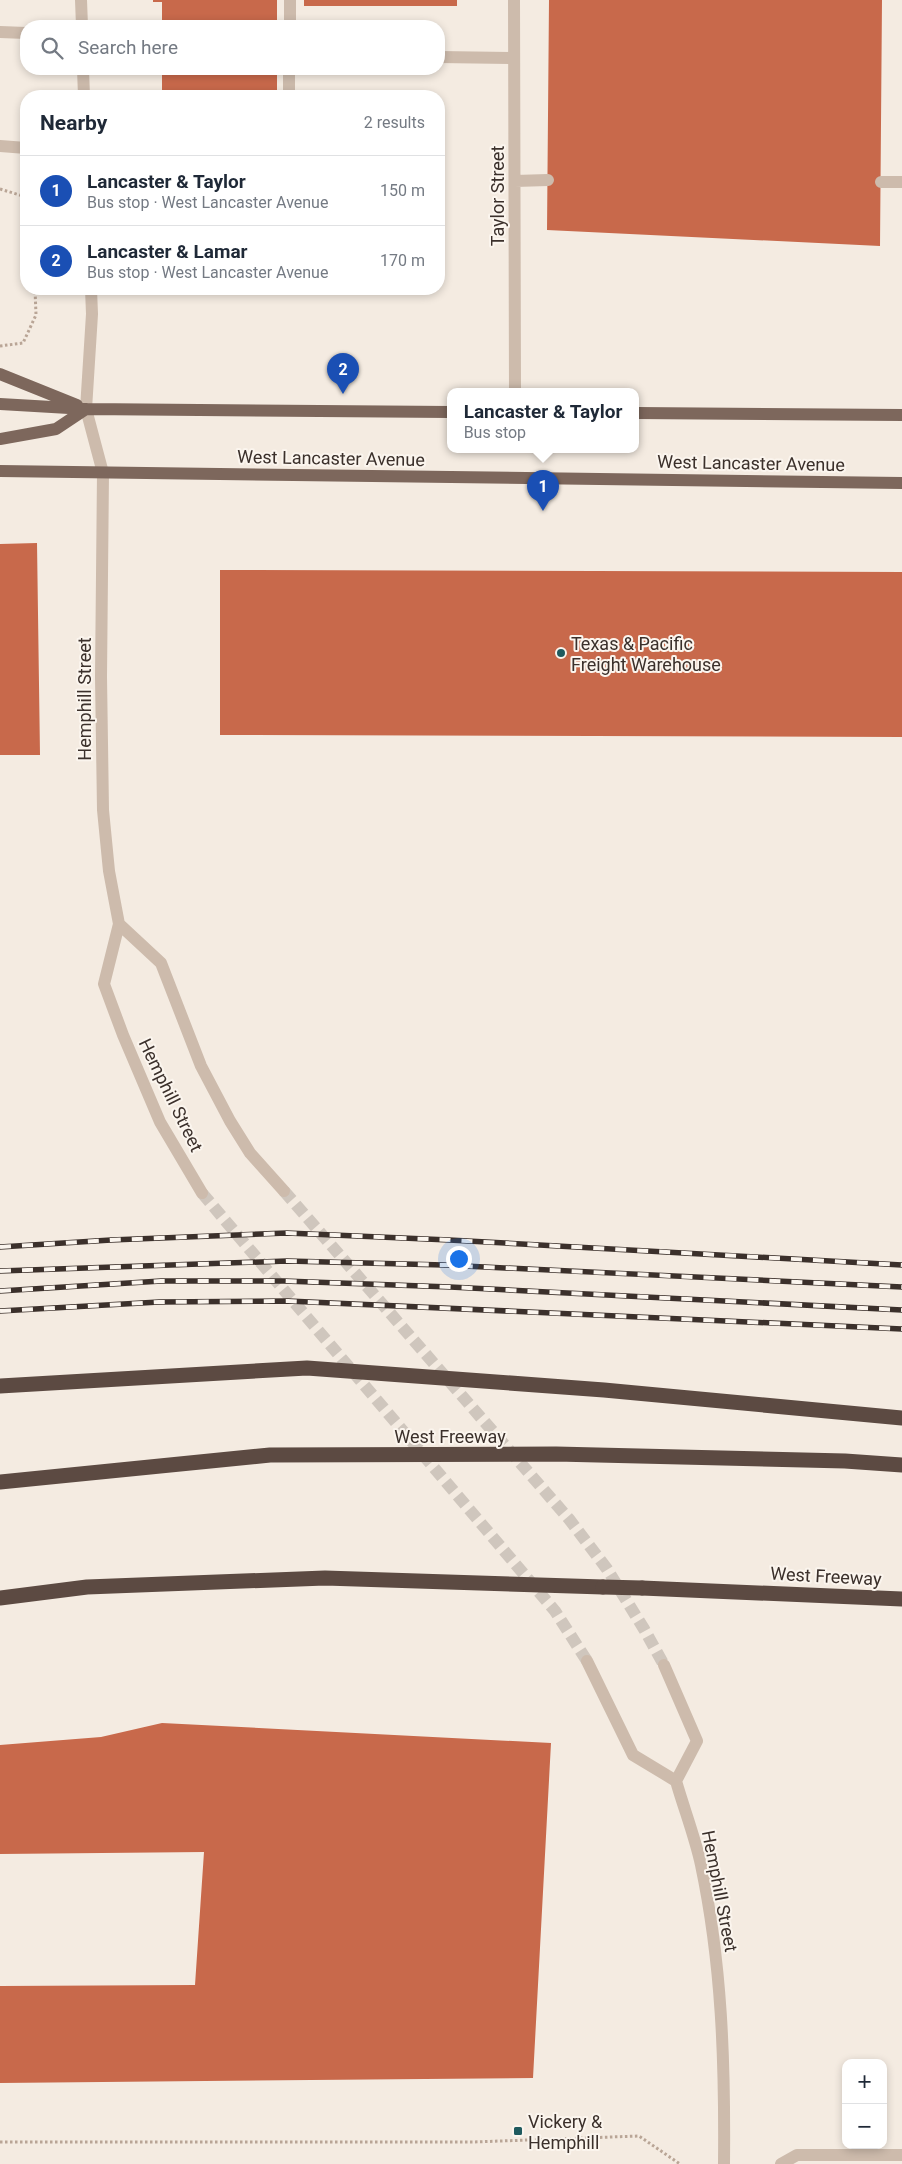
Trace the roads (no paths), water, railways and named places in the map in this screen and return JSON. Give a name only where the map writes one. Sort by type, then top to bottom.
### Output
[{"type":"highway","points":[[0,1386],[307,1368],[604,1390],[902,1418]]},
{"type":"highway","name":"West Freeway","points":[[0,1482],[270,1455],[556,1454],[845,1461],[902,1465]]},
{"type":"highway","name":"West Freeway","points":[[0,1598],[86,1587],[325,1578],[642,1588],[902,1599]]},
{"type":"main road","points":[[0,374],[86,409]]},
{"type":"main road","points":[[0,404],[86,409],[447,412]]},
{"type":"main road","points":[[0,439],[56,428],[86,409]]},
{"type":"main road","points":[[639,413],[902,415]]},
{"type":"main road","name":"West Lancaster Avenue","points":[[0,471],[902,482]]},
{"type":"street","points":[[81,0],[82,20]]},
{"type":"street","points":[[290,0],[290,20]]},
{"type":"street","name":"Taylor Street","points":[[514,0],[515,388]]},
{"type":"street","points":[[0,32],[20,33]]},
{"type":"street","points":[[445,57],[514,58]]},
{"type":"street","points":[[83,75],[84,90]]},
{"type":"street","points":[[289,75],[289,90]]},
{"type":"street","points":[[0,146],[20,148]]},
{"type":"street","points":[[515,182],[548,180]]},
{"type":"street","points":[[881,182],[902,182]]},
{"type":"street","name":"Hemphill Street","points":[[91,295],[92,314],[86,409],[103,473],[101,686],[103,810],[109,871],[119,924],[104,984],[122,1035],[160,1122],[202,1193]]},
{"type":"street","points":[[119,924],[161,963],[201,1066],[230,1121],[250,1153],[284,1191]]},
{"type":"street","points":[[587,1661],[633,1755],[676,1781],[697,1741],[664,1665]]},
{"type":"street","name":"Hemphill Street","points":[[676,1781],[701,1862],[716,1957],[723,2028],[725,2075],[724,2164]]},
{"type":"street","points":[[781,2164],[797,2156],[902,2156]]},
{"type":"tunnel","points":[[284,1191],[569,1519],[607,1569],[664,1665]]},
{"type":"tunnel","points":[[202,1193],[555,1611],[587,1661]]},
{"type":"railway","points":[[0,1247],[111,1240],[287,1233],[902,1265]]},
{"type":"railway","points":[[0,1271],[287,1261],[444,1265],[902,1287]]},
{"type":"railway","points":[[0,1291],[161,1281],[284,1281],[450,1287],[902,1310]]},
{"type":"railway","points":[[0,1311],[159,1302],[288,1301],[902,1329]]},
{"type":"place","name":"Lancaster & Lamar","points":[[343,394]]},
{"type":"place","name":"Lancaster & Taylor","points":[[543,511]]},
{"type":"place","name":"Texas & Pacific Freight Warehouse","points":[[561,653]]},
{"type":"place","name":"Vickery & Hemphill","points":[[518,2131]]}]
